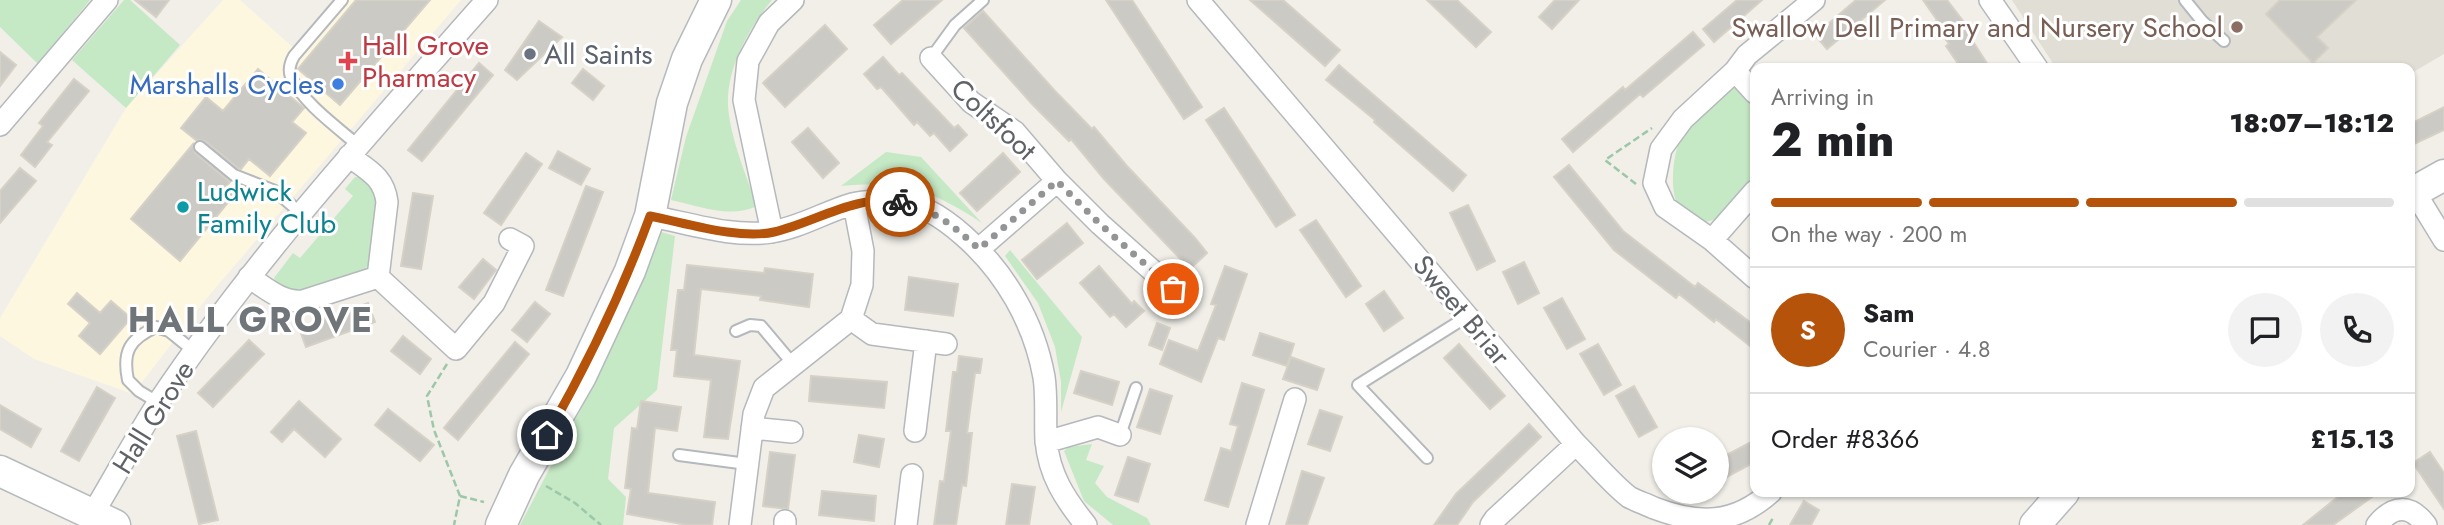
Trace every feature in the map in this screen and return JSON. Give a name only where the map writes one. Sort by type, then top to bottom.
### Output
[{"type":"street","points":[[0,125],[107,0]]},
{"type":"street","name":"Hall Grove","points":[[103,520],[159,403],[249,277],[354,151],[486,0]]},
{"type":"street","points":[[501,525],[524,475],[581,376],[630,271],[650,216],[672,103],[687,59],[716,0]]},
{"type":"street","points":[[772,232],[744,100],[748,61],[769,23],[793,0]]},
{"type":"street","name":"Sweet Briar","points":[[1198,0],[1576,444],[1629,496],[1674,518],[1710,524],[1729,519],[1765,497]]},
{"type":"street","points":[[1750,274],[1712,240],[1665,207],[1654,183],[1661,149],[1683,119],[1735,71],[1747,55],[1814,0]]},
{"type":"street","points":[[1990,0],[2034,63]]},
{"type":"street","name":"Coltsfoot","points":[[931,58],[971,102],[1015,132],[1057,181],[1100,224],[1173,289]]},
{"type":"street","points":[[1735,71],[1750,88]]},
{"type":"street","points":[[354,151],[386,189],[387,202],[378,278]]},
{"type":"street","points":[[2415,190],[2444,175]]},
{"type":"street","name":"Coltsfoot","points":[[979,249],[1057,181]]},
{"type":"street","points":[[2415,196],[2444,240]]},
{"type":"street","points":[[1712,240],[1750,197]]},
{"type":"street","points":[[650,216],[739,232],[772,232],[854,204],[896,201],[928,210],[953,226],[979,249],[1010,289],[1029,326],[1044,377],[1046,442],[1052,474],[1064,498],[1086,525]]},
{"type":"street","points":[[740,525],[754,414],[764,388],[851,318],[863,274],[863,251],[854,204]]},
{"type":"street","points":[[378,278],[456,349],[494,303],[523,246],[510,240]]},
{"type":"street","points":[[249,277],[280,298],[291,302],[303,301],[378,278]]},
{"type":"street","points":[[851,318],[872,334],[936,343],[915,431]]},
{"type":"street","points":[[1256,525],[1295,399]]},
{"type":"street","points":[[752,428],[792,432]]},
{"type":"street","points":[[1046,442],[1098,428],[1120,435]]},
{"type":"street","points":[[1491,525],[1576,444]]},
{"type":"street","points":[[0,471],[103,520]]},
{"type":"street","points":[[906,525],[912,475]]},
{"type":"street","points":[[2035,525],[2060,497]]},
{"type":"street","points":[[2377,525],[2385,515],[2398,509],[2412,511],[2426,525]]},
{"type":"lane","points":[[342,0],[289,64],[290,75],[302,94],[354,151]]},
{"type":"lane","points":[[931,58],[955,25],[983,0]]},
{"type":"lane","points":[[2185,0],[2202,21],[2224,41]]},
{"type":"lane","points":[[200,147],[234,175],[275,191],[302,214]]},
{"type":"lane","points":[[1426,458],[1358,385],[1468,316]]},
{"type":"lane","points":[[736,331],[750,325],[761,327],[793,364]]},
{"type":"lane","points":[[159,403],[139,391],[128,380],[126,355],[135,339],[156,327],[162,328],[195,352]]},
{"type":"lane","points":[[1120,435],[1136,388]]},
{"type":"lane","points":[[679,455],[747,464]]},
{"type":"path","points":[[454,525],[460,496],[434,430],[427,396],[456,349]]},
{"type":"path","points":[[524,475],[575,503],[601,525]]},
{"type":"shaded area","points":[[223,0],[240,0],[298,52],[342,0],[461,0],[206,299],[133,394],[34,359],[0,336],[0,318],[126,108]]},
{"type":"shaded area","name":"Swallow Dell Primary and Nursery School","points":[[2012,0],[2444,0],[2444,54],[2415,71],[2415,63],[2053,63]]},
{"type":"green space","points":[[0,0],[90,0],[38,64],[0,27]]},
{"type":"green space","points":[[124,0],[130,0],[180,45],[126,108],[72,60]]},
{"type":"green space","points":[[741,0],[772,0],[740,50],[728,93],[732,132],[757,206],[747,210],[725,211],[671,200],[686,137],[727,21]]},
{"type":"green space","points":[[1731,87],[1740,88],[1750,96],[1750,188],[1723,215],[1710,221],[1695,222],[1684,216],[1677,205],[1674,190],[1673,175],[1678,144],[1692,122]]},
{"type":"green space","points":[[886,152],[921,157],[982,223],[931,195],[900,186],[841,186]]},
{"type":"green space","points":[[355,177],[361,177],[379,191],[373,258],[364,271],[297,295],[278,287],[274,278],[293,253],[300,258],[353,196],[345,189]]},
{"type":"green space","points":[[661,232],[675,236],[657,390],[614,428],[608,479],[626,497],[623,525],[520,525],[593,386],[643,281]]},
{"type":"green space","points":[[1010,250],[1082,337],[1061,412],[1061,382],[1055,347],[1038,303],[1005,256]]},
{"type":"green space","points":[[1092,444],[1086,460],[1104,466],[1095,483],[1107,497],[1147,518],[1151,525],[1113,525],[1084,501],[1064,451],[1069,447]]},
{"type":"building","points":[[135,0],[169,0],[156,17]]},
{"type":"building","points":[[356,0],[430,0],[340,105],[298,69]]},
{"type":"building","points":[[903,0],[942,0],[891,44],[874,25]]},
{"type":"building","points":[[1106,0],[1132,0],[1202,107],[1184,119]]},
{"type":"building","points":[[1250,0],[1283,0],[1340,50],[1325,66]]},
{"type":"building","points":[[1427,0],[1457,0],[1491,32],[1476,47]]},
{"type":"building","points":[[1555,0],[1579,0],[1552,29],[1539,17]]},
{"type":"building","points":[[1737,0],[1762,0],[1714,42],[1703,29]]},
{"type":"building","points":[[1856,0],[1885,0],[1827,49],[1815,35]]},
{"type":"building","points":[[1923,0],[1947,0],[1963,21],[1961,23],[1987,63],[1958,63],[1946,46],[1949,44],[1934,23],[1937,20]]},
{"type":"building","points":[[2280,0],[2356,0],[2317,37],[2328,48],[2313,63],[2266,14]]},
{"type":"building","points":[[983,11],[1195,238],[1207,253],[1190,269],[1104,179],[1071,139],[1069,141],[1032,104],[964,28]]},
{"type":"building","name":"All Saints","points":[[539,21],[562,37],[517,80],[505,70]]},
{"type":"building","points":[[825,25],[847,49],[785,107],[763,83]]},
{"type":"building","points":[[1693,32],[1704,45],[1643,97],[1640,94],[1573,152],[1562,139]]},
{"type":"building","points":[[0,52],[16,65],[0,86]]},
{"type":"building","points":[[883,57],[899,75],[902,73],[954,128],[958,125],[967,135],[950,151],[934,133],[930,136],[917,122],[914,125],[881,87],[877,89],[864,74]]},
{"type":"building","points":[[479,63],[493,75],[422,161],[408,150]]},
{"type":"building","points":[[1339,65],[1466,175],[1453,191],[1374,122],[1375,120],[1326,80]]},
{"type":"building","points":[[258,69],[304,108],[292,122],[306,133],[270,176],[249,159],[241,169],[238,168],[205,141],[196,140],[181,128],[206,97],[223,111]]},
{"type":"building","points":[[583,69],[604,86],[593,100],[572,83]]},
{"type":"building","points":[[74,79],[89,91],[47,142],[52,145],[35,167],[21,155],[43,126],[39,123]]},
{"type":"building","points":[[2444,107],[2444,130],[2415,144],[2415,122]]},
{"type":"building","points":[[1224,108],[1295,215],[1276,227],[1206,120]]},
{"type":"building","points":[[808,128],[839,163],[823,178],[792,142]]},
{"type":"building","name":"Ludwick Family Club","points":[[193,144],[195,153],[230,182],[226,187],[235,194],[180,261],[131,219]]},
{"type":"building","points":[[558,151],[590,169],[581,185],[549,168]]},
{"type":"building","points":[[526,153],[542,164],[501,225],[484,213]]},
{"type":"building","points":[[1003,153],[1020,172],[977,211],[960,193]]},
{"type":"building","points":[[1569,165],[1623,231],[1695,287],[1698,283],[1750,322],[1750,346],[1679,294],[1676,298],[1614,250],[1554,177]]},
{"type":"building","points":[[20,168],[36,181],[0,223],[0,191]]},
{"type":"building","points":[[586,186],[603,192],[563,296],[546,290]]},
{"type":"building","points":[[413,193],[433,196],[421,269],[401,266]]},
{"type":"building","points":[[1468,205],[1495,261],[1477,270],[1450,213]]},
{"type":"building","points":[[1316,220],[1361,286],[1346,297],[1300,230]]},
{"type":"building","points":[[1067,223],[1083,243],[1037,279],[1022,260]]},
{"type":"building","points":[[483,259],[496,270],[474,299],[459,287]]},
{"type":"building","points":[[1524,262],[1539,293],[1518,304],[1503,272]]},
{"type":"building","points":[[687,265],[764,273],[765,268],[813,274],[809,307],[760,300],[761,296],[701,289],[694,355],[740,361],[728,439],[704,437],[711,380],[674,376],[677,350],[671,350],[678,290],[684,290]]},
{"type":"building","points":[[1099,266],[1132,304],[1134,301],[1144,311],[1126,327],[1114,314],[1110,317],[1080,283]]},
{"type":"building","points":[[1225,266],[1247,274],[1224,340],[1218,338],[1201,382],[1160,364],[1169,340],[1198,351],[1216,305],[1211,304]]},
{"type":"building","points":[[909,277],[958,284],[953,316],[905,310]]},
{"type":"building","points":[[1384,291],[1403,318],[1384,331],[1366,304]]},
{"type":"building","points":[[77,293],[100,313],[111,301],[131,318],[100,354],[79,336],[90,323],[68,304]]},
{"type":"building","points":[[1562,298],[1585,339],[1567,349],[1544,308]]},
{"type":"building","points":[[535,302],[550,314],[527,342],[512,330]]},
{"type":"building","points":[[368,303],[375,322],[306,347],[299,328]]},
{"type":"building","points":[[1157,323],[1170,328],[1162,350],[1149,345]]},
{"type":"building","points":[[1260,333],[1294,344],[1287,366],[1253,355]]},
{"type":"building","points":[[403,336],[431,359],[420,374],[391,351]]},
{"type":"building","points":[[249,340],[264,354],[213,407],[198,393]]},
{"type":"building","points":[[515,342],[529,354],[458,440],[444,428]]},
{"type":"building","points":[[1459,344],[1505,396],[1490,409],[1444,358]]},
{"type":"building","points":[[1598,344],[1621,385],[1604,395],[1580,354]]},
{"type":"building","points":[[959,356],[982,359],[980,373],[975,373],[967,433],[972,433],[966,486],[962,485],[956,525],[934,525],[940,481],[944,482],[951,431],[946,431],[953,372],[957,372]]},
{"type":"building","points":[[1291,357],[1324,369],[1317,390],[1283,379]]},
{"type":"building","points":[[1081,371],[1119,382],[1112,405],[1074,393]]},
{"type":"building","points":[[811,376],[887,382],[884,408],[809,401]]},
{"type":"building","points":[[1242,383],[1264,390],[1228,507],[1205,500],[1221,448],[1231,451],[1238,426],[1230,424]]},
{"type":"building","points":[[1634,386],[1657,427],[1652,427],[1652,430],[1639,437],[1616,396]]},
{"type":"building","points":[[97,387],[115,398],[79,461],[61,451]]},
{"type":"building","points":[[1150,389],[1172,396],[1160,434],[1137,427]]},
{"type":"building","points":[[299,401],[341,439],[325,457],[294,429],[282,442],[271,432]]},
{"type":"building","points":[[641,401],[681,407],[677,431],[655,428],[648,493],[715,502],[712,525],[687,525],[627,514],[631,489],[625,488],[632,428],[637,429]]},
{"type":"building","points":[[0,405],[41,429],[31,447],[0,429]]},
{"type":"building","points":[[388,409],[434,445],[420,461],[375,425]]},
{"type":"building","points":[[1320,410],[1342,417],[1330,451],[1308,444]]},
{"type":"building","points":[[1529,424],[1541,437],[1473,502],[1457,525],[1434,525],[1456,494]]},
{"type":"building","points":[[196,431],[218,520],[199,524],[177,436]]},
{"type":"building","points":[[859,435],[884,439],[879,467],[854,462]]},
{"type":"building","points":[[1750,443],[1750,465],[1729,476],[1729,454]]},
{"type":"building","points":[[770,452],[795,455],[788,509],[763,506]]},
{"type":"building","points":[[2430,452],[2444,473],[2444,509],[2415,466],[2415,462]]},
{"type":"building","points":[[1128,457],[1150,464],[1138,502],[1115,495]]},
{"type":"building","points":[[1302,471],[1324,478],[1307,525],[1286,525]]},
{"type":"building","points":[[1012,484],[1035,487],[1029,525],[1006,525]]},
{"type":"building","points":[[822,491],[876,496],[874,521],[819,515]]},
{"type":"building","points":[[2338,497],[2372,497],[2333,525],[2303,525]]},
{"type":"building","points":[[1804,501],[1819,510],[1811,525],[1790,525]]},
{"type":"way so far","points":[[900,202],[928,210],[953,226],[979,249],[1057,181],[1100,224],[1173,289]]},
{"type":"place","name":"Swallow Dell Primary and Nursery School","points":[[2237,27]]},
{"type":"place","name":"All Saints","points":[[530,54]]},
{"type":"place","name":"Hall Grove Pharmacy","points":[[348,61]]},
{"type":"place","name":"Marshalls Cycles","points":[[338,84]]},
{"type":"place","name":"Ludwick Family Club","points":[[183,207]]},
{"type":"district","name":"HALL GROVE","points":[[251,320]]},
{"type":"route","points":[[547,435],[581,376],[630,271],[650,216],[739,232],[772,232],[854,204],[900,202]]}]
